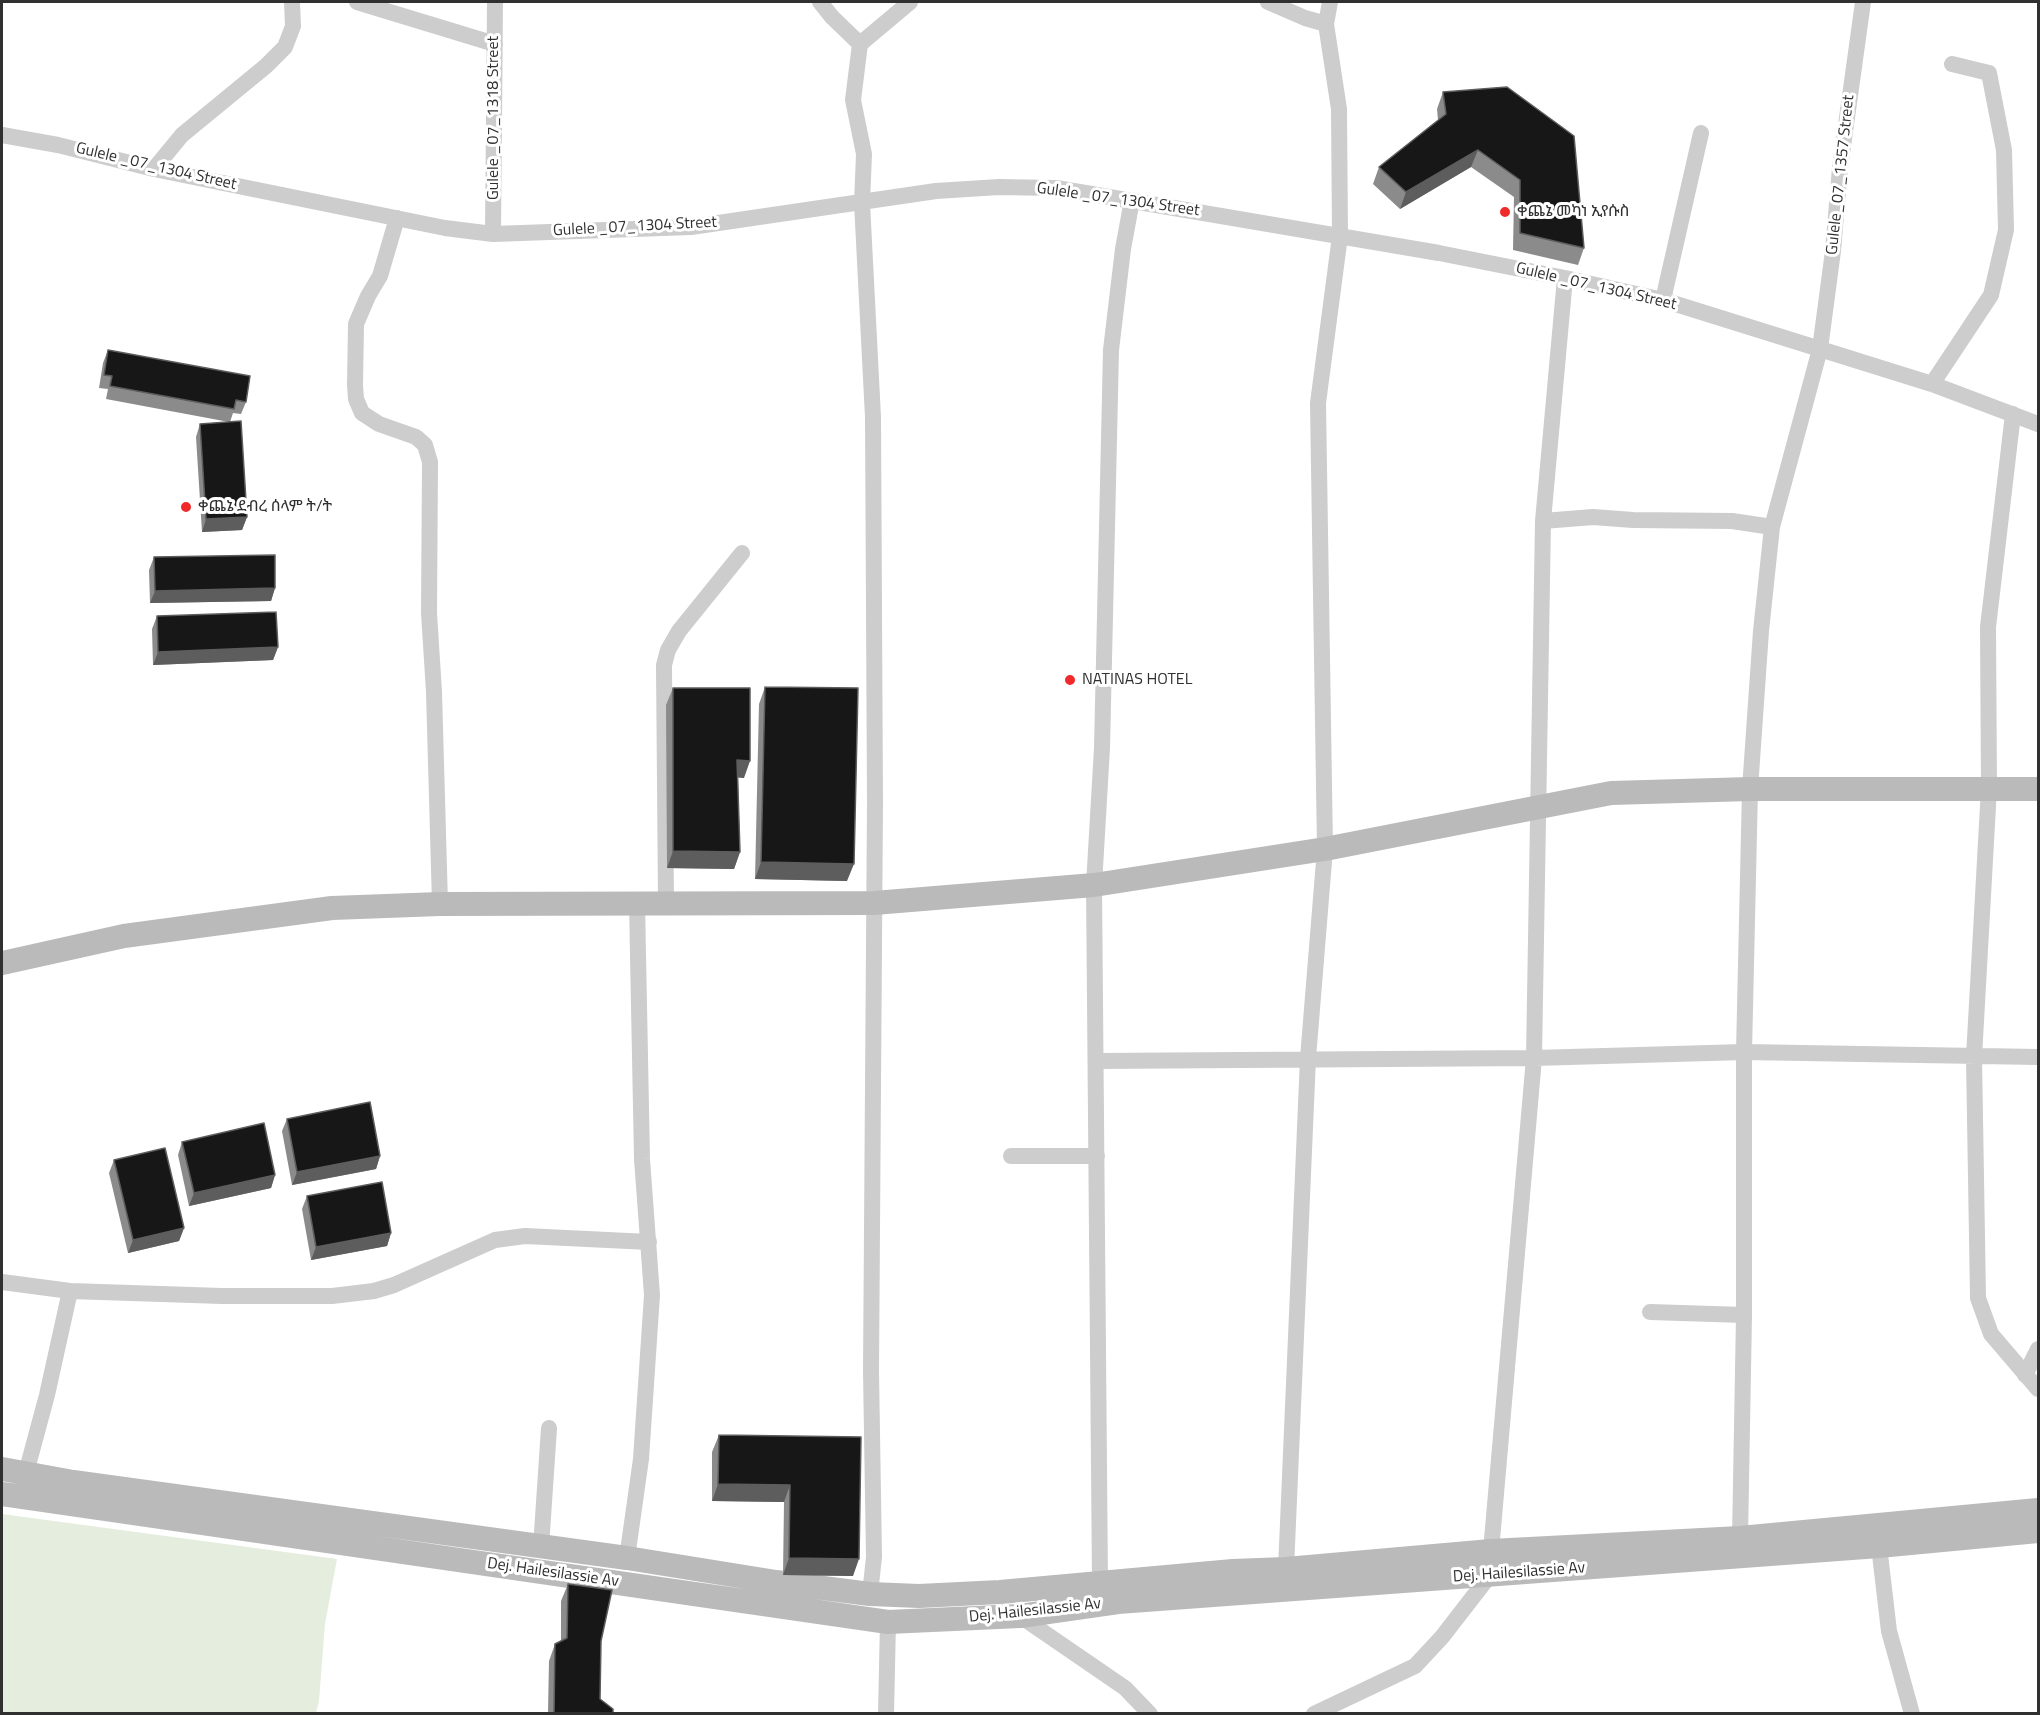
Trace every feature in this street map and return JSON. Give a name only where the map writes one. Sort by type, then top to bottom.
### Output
[{"type":"main road","points":[[2,963],[124,936],[332,908],[440,904],[874,903],[1094,885],[1325,849],[1611,793],[1750,789],[2038,789]]},
{"type":"main road","points":[[2,1469],[73,1482],[627,1558],[776,1582],[870,1594],[919,1596],[1000,1592],[1491,1551],[1740,1538],[2038,1510]]},
{"type":"main road","name":"Dej. Hailesilassie Av","points":[[2,1494],[888,1622],[1020,1616],[1118,1602],[1879,1546],[2038,1531]]},
{"type":"street","points":[[154,169],[182,135],[266,66],[285,47],[293,26],[292,2]]},
{"type":"street","points":[[357,2],[495,44]]},
{"type":"street","name":"Gulele _07_1318 Street","points":[[493,234],[495,2]]},
{"type":"street","points":[[820,2],[860,44]]},
{"type":"street","points":[[870,1594],[874,1557],[870,1371],[874,903],[873,417],[862,203],[864,154],[853,100],[860,44],[910,2]]},
{"type":"street","points":[[1268,2],[1326,24]]},
{"type":"street","points":[[1286,1569],[1308,1058],[1325,849],[1318,403],[1340,236],[1338,109],[1326,24],[1330,2]]},
{"type":"street","name":"Gulele_07_1357 Street","points":[[1740,1538],[1744,1315],[1744,1052],[1750,789],[1761,631],[1772,527],[1820,349],[1833,251],[1840,168],[1863,2]]},
{"type":"street","points":[[1932,384],[1991,295],[2006,230],[2004,150],[1989,73],[1952,64]]},
{"type":"street","points":[[1663,300],[1701,134]]},
{"type":"street","name":"Gulele _07_1304 Street","points":[[2,135],[58,145],[154,169],[445,228],[493,234],[691,227],[936,191],[999,187],[1056,188],[1340,236],[1565,278],[1663,300],[1932,384],[2038,424]]},
{"type":"street","points":[[1100,1583],[1094,885],[1102,748],[1111,350],[1123,249],[1132,200]]},
{"type":"street","points":[[398,218],[380,276],[356,324],[355,385],[356,399],[362,413],[379,424],[416,437],[425,445],[430,462],[429,613],[434,692],[440,904]]},
{"type":"street","points":[[1491,1551],[1534,1058],[1543,521],[1565,278]]},
{"type":"street","points":[[2013,414],[1988,627],[1989,788],[1974,1057],[1978,1298],[1991,1334],[2038,1389]]},
{"type":"street","points":[[1543,521],[1593,517],[1633,520],[1732,521],[1772,527]]},
{"type":"street","points":[[666,903],[664,665],[668,650],[679,631],[742,554]]},
{"type":"street","points":[[627,1558],[640,1459],[652,1294],[642,1159],[638,903]]},
{"type":"street","points":[[1096,1061],[1534,1058],[1744,1052],[2038,1057]]},
{"type":"street","points":[[1011,1156],[1097,1156]]},
{"type":"street","points":[[2,1281],[70,1291],[222,1296],[332,1296],[374,1292],[495,1240],[525,1236],[649,1242]]},
{"type":"street","points":[[26,1473],[47,1395],[70,1291]]},
{"type":"street","points":[[1650,1312],[1744,1315]]},
{"type":"street","points":[[2025,1375],[2038,1349]]},
{"type":"street","points":[[541,1547],[549,1428]]},
{"type":"street","points":[[1879,1546],[1889,1631],[1909,1713]]},
{"type":"street","points":[[1314,1713],[1414,1666],[1442,1637],[1490,1575]]},
{"type":"street","points":[[1020,1616],[1125,1688],[1150,1713]]},
{"type":"street","points":[[886,1713],[888,1622]]},
{"type":"green space","points":[[2,1514],[337,1559],[325,1624],[316,1713],[2,1713]]},
{"type":"building","points":[[1507,87],[1574,136],[1584,248],[1520,233],[1520,180],[1478,150],[1406,192],[1379,167],[1446,114],[1443,92]]},
{"type":"building","points":[[108,350],[250,376],[246,402],[236,400],[234,409],[110,386],[112,376],[104,375]]},
{"type":"building","points":[[241,421],[247,517],[206,519],[200,424]]},
{"type":"building","points":[[275,555],[275,588],[155,591],[154,557]]},
{"type":"building","points":[[276,612],[278,647],[158,652],[157,616]]},
{"type":"building","points":[[765,687],[858,688],[854,864],[761,862]]},
{"type":"building","points":[[673,688],[750,688],[750,761],[737,760],[740,852],[673,851]]},
{"type":"building","points":[[370,1102],[380,1156],[297,1172],[287,1119]]},
{"type":"building","points":[[264,1123],[275,1175],[194,1193],[182,1142]]},
{"type":"building","points":[[165,1148],[184,1228],[133,1240],[114,1160]]},
{"type":"building","points":[[382,1182],[391,1233],[316,1247],[307,1196]]},
{"type":"building","points":[[719,1435],[861,1437],[859,1559],[789,1558],[790,1485],[718,1484]]},
{"type":"building","points":[[568,1584],[612,1590],[601,1641],[600,1699],[613,1709],[613,1713],[554,1713],[555,1644],[567,1638]]},
{"type":"place","name":"ቀጨኔ መካነ ኢየሱስ","points":[[1505,212]]},
{"type":"place","name":"ቀጨኔ ደብረ ሰላም ት/ት","points":[[186,507]]},
{"type":"place","name":"NATINAS HOTEL","points":[[1070,680]]}]
